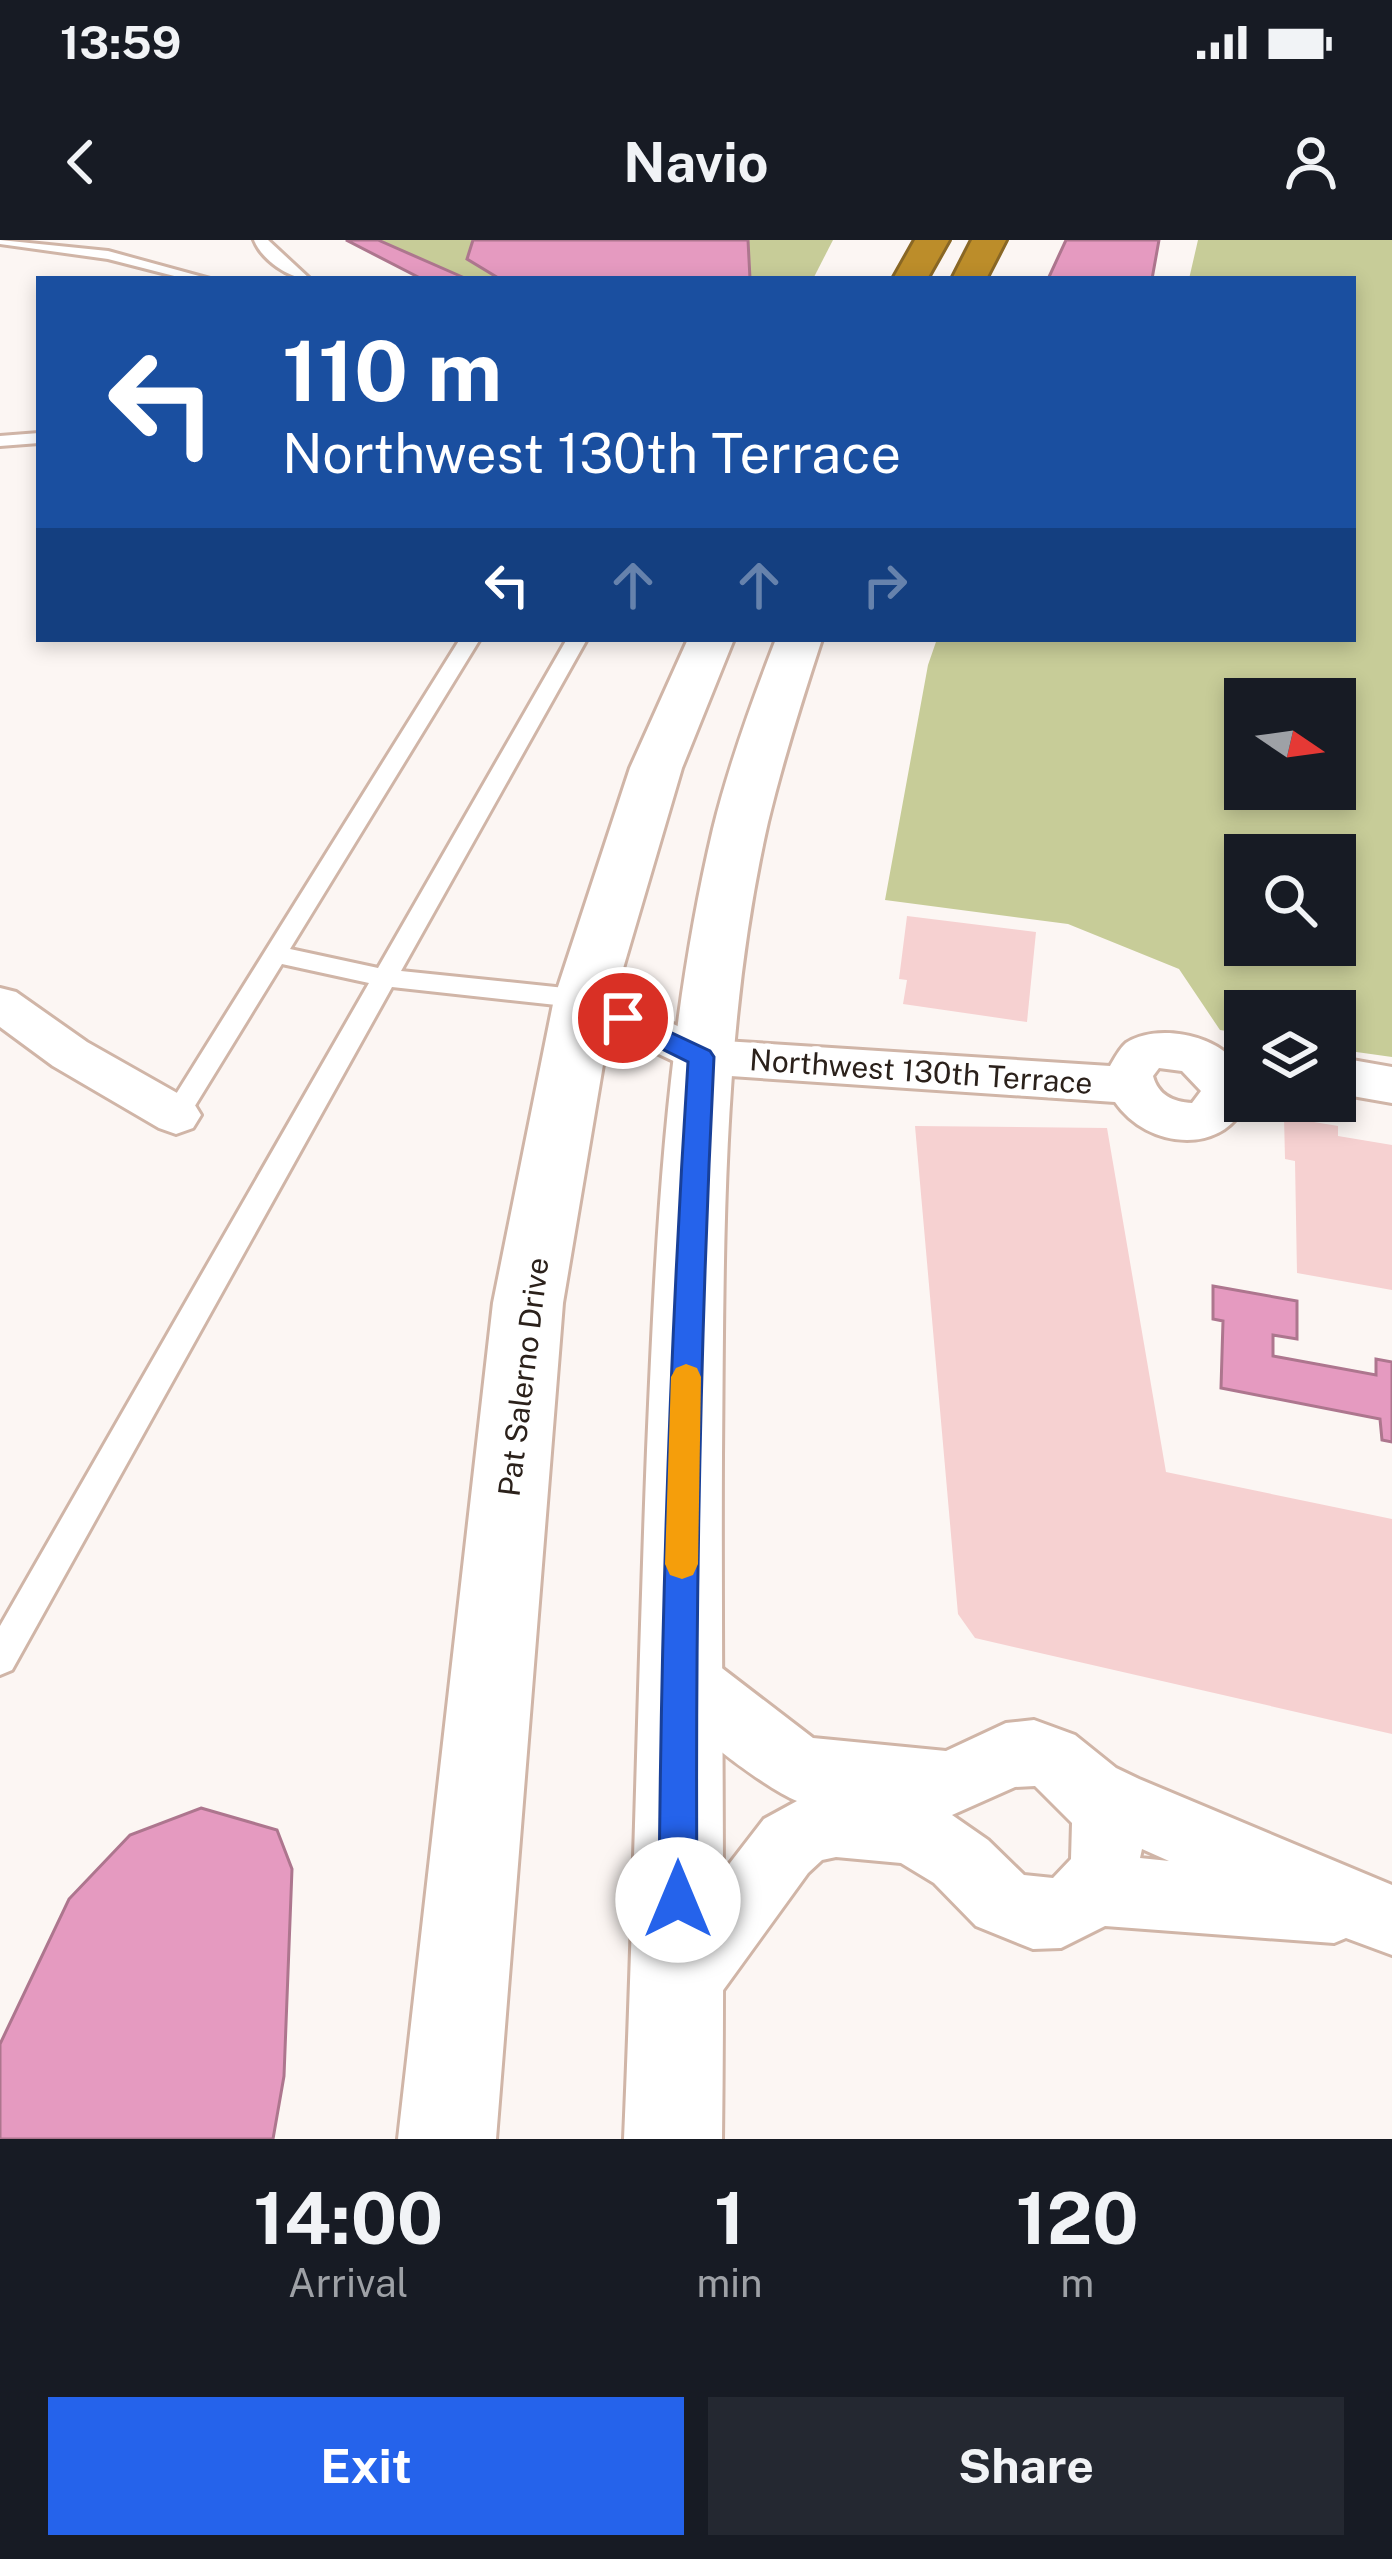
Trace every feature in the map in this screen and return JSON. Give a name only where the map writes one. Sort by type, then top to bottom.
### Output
[{"type":"highway","points":[[912,276],[932,240]]},
{"type":"highway","points":[[971,276],[989,240]]},
{"type":"main road","name":"Pat Salerno Drive","points":[[447,2139],[528,1303],[584,999],[656,768],[710,642]]},
{"type":"main road","points":[[673,2139],[678,1674],[693,1160],[701,1057],[724,903],[746,798],[799,642]]},
{"type":"street","name":"Northwest 130th Terrace","points":[[584,999],[701,1057],[1129,1085],[1133,1064],[1156,1051],[1201,1059],[1224,1072]]},
{"type":"street","points":[[0,1004],[70,1054],[176,1115]]},
{"type":"street","points":[[1356,1079],[1392,1085]]},
{"type":"street","points":[[678,1674],[802,1770],[945,1784],[1001,1755],[1025,1752],[1051,1758],[1074,1772],[1094,1793],[1164,1829],[1265,1865],[1372,1914]]},
{"type":"street","points":[[678,1991],[794,1838],[853,1819],[914,1833],[967,1866],[982,1888],[1029,1913],[1054,1913],[1077,1905],[1095,1889],[1106,1867],[1110,1842],[1094,1793]]},
{"type":"street","points":[[1095,1889],[1372,1914]]},
{"type":"lane","points":[[0,240],[108,255],[191,276]]},
{"type":"lane","points":[[261,240],[262,246],[299,276]]},
{"type":"lane","points":[[0,441],[36,438]]},
{"type":"lane","points":[[176,1115],[468,642]]},
{"type":"lane","points":[[0,1658],[576,642]]},
{"type":"lane","points":[[274,954],[383,978],[584,999]]},
{"type":"green space","points":[[346,240],[833,240],[815,276],[416,276]]},
{"type":"green space","points":[[1198,240],[1392,240],[1392,1057],[1356,1052],[1356,990],[1224,990],[1224,1031],[1220,1030],[1179,969],[1068,924],[885,900],[936,642],[1356,642],[1356,276],[1190,276]]},
{"type":"shaded area","points":[[346,240],[378,240],[460,276],[416,276]]},
{"type":"shaded area","points":[[473,240],[748,240],[750,276],[495,276],[467,259]]},
{"type":"shaded area","points":[[1066,240],[1159,240],[1153,276],[1049,276]]},
{"type":"shaded area","points":[[1213,1286],[1297,1301],[1297,1339],[1273,1335],[1273,1356],[1376,1375],[1376,1359],[1392,1362],[1392,1442],[1382,1440],[1380,1419],[1221,1388],[1223,1321],[1213,1319]]},
{"type":"shaded area","points":[[201,1808],[277,1830],[292,1869],[284,2076],[273,2139],[0,2139],[0,2044],[69,1899],[130,1835]]},
{"type":"building","points":[[907,916],[1036,932],[1027,1022],[903,1004],[907,980],[899,979]]},
{"type":"building","points":[[1284,1122],[1338,1126],[1338,1136],[1392,1145],[1392,1290],[1297,1273],[1295,1161],[1285,1159]]},
{"type":"building","points":[[915,1126],[1107,1128],[1166,1472],[1392,1519],[1392,1734],[975,1638],[958,1614]]},
{"type":"slow traffic","points":[[682,1564],[686,1377]]},
{"type":"route","points":[[623,1018],[701,1057],[689,1272],[678,1674],[678,1900]]}]
